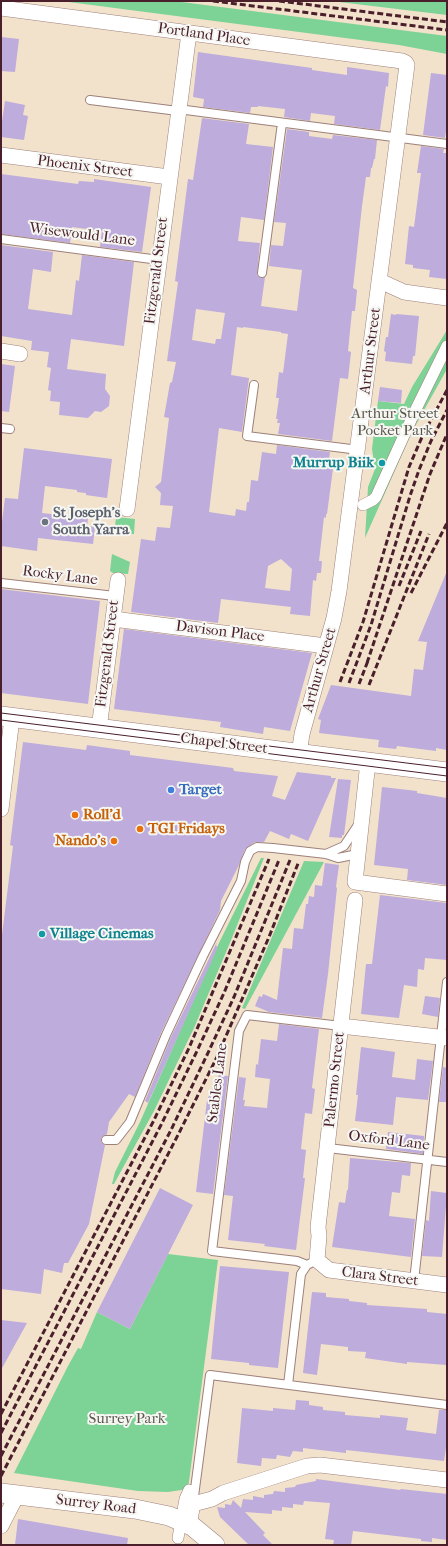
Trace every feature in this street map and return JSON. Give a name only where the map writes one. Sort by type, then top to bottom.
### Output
[{"type":"street","name":"Portland Place","points":[[1,8],[396,60],[406,63]]},
{"type":"street","name":"Fitzgerald Street","points":[[127,509],[189,33]]},
{"type":"street","name":"Arthur Street","points":[[299,754],[302,734],[340,591],[407,73],[406,63]]},
{"type":"street","name":"Phoenix Street","points":[[1,155],[169,178]]},
{"type":"street","points":[[380,281],[404,292],[447,298]]},
{"type":"street","points":[[364,505],[376,497],[416,409],[447,346]]},
{"type":"street","points":[[1,351],[20,354]]},
{"type":"street","name":"Fitzgerald Street","points":[[99,729],[118,580]]},
{"type":"street","name":"Davison Place","points":[[113,619],[326,646]]},
{"type":"street","points":[[1,809],[6,717]]},
{"type":"street","name":"Chapel Street","points":[[6,717],[447,772]]},
{"type":"street","points":[[368,762],[355,882],[447,894]]},
{"type":"street","name":"Palermo Street","points":[[312,1263],[319,1236],[318,1227],[355,900]]},
{"type":"street","points":[[341,1026],[444,1038]]},
{"type":"street","name":"Clara Street","points":[[312,1263],[329,1270],[447,1285]]},
{"type":"street","points":[[183,1527],[193,1504],[212,1499],[223,1493],[307,1466],[314,1465],[447,1480]]},
{"type":"street","points":[[183,1527],[185,1499],[189,1490]]},
{"type":"street","points":[[1,1526],[9,1494]]},
{"type":"street","name":"Surrey Road","points":[[9,1494],[135,1509],[169,1516],[183,1527]]},
{"type":"street","points":[[183,1527],[200,1531],[215,1545]]},
{"type":"lane","points":[[90,100],[447,144]]},
{"type":"lane","points":[[262,273],[282,123]]},
{"type":"lane","name":"Wisewould Lane","points":[[1,239],[159,260]]},
{"type":"lane","points":[[254,385],[247,436],[358,450]]},
{"type":"lane","points":[[1,428],[10,429]]},
{"type":"lane","name":"Rocky Lane","points":[[1,583],[115,596]]},
{"type":"lane","points":[[326,854],[344,846],[362,820]]},
{"type":"lane","points":[[106,1140],[116,1140],[130,1122],[176,1014],[203,956],[241,881],[245,862],[250,851],[260,847],[326,854],[338,858],[358,854]]},
{"type":"lane","points":[[414,1281],[427,1160],[444,1038],[447,982]]},
{"type":"lane","name":"Stables Lane","points":[[212,1251],[239,1031],[247,1015],[341,1026]]},
{"type":"lane","name":"Oxford Lane","points":[[328,1148],[447,1162]]},
{"type":"lane","name":"Clara Street","points":[[212,1251],[312,1263]]},
{"type":"lane","points":[[288,1385],[300,1280],[303,1270],[312,1263]]},
{"type":"lane","points":[[193,1504],[210,1375],[447,1405]]},
{"type":"green space","points":[[61,1],[174,1],[447,36],[447,54],[399,45]]},
{"type":"green space","points":[[331,1],[447,1],[447,15]]},
{"type":"green space","name":"Arthur Street Pocket Park","points":[[447,330],[447,369],[413,430],[365,538],[368,487],[375,469],[372,449],[378,401],[404,404],[412,387]]},
{"type":"green space","points":[[116,517],[135,519],[134,534],[130,534],[131,529],[115,527]]},
{"type":"green space","points":[[112,554],[130,562],[128,574],[113,573],[110,571]]},
{"type":"green space","points":[[261,858],[264,858],[194,1028],[154,1111],[114,1184],[112,1184],[115,1172],[140,1122],[217,947]]},
{"type":"green space","points":[[304,861],[324,862],[245,1009],[242,1008]]},
{"type":"green space","name":"Surrey Park","points":[[168,1254],[218,1260],[188,1489],[168,1492],[138,1491],[14,1473],[68,1366],[78,1348],[81,1349],[97,1312],[130,1329]]},
{"type":"building","points":[[1,37],[19,39],[15,72],[1,71]]},
{"type":"building","points":[[198,52],[312,68],[312,70],[347,75],[347,67],[389,73],[380,130],[334,124],[335,116],[311,113],[310,121],[284,117],[285,109],[258,106],[251,107],[250,113],[203,107],[204,99],[193,97]]},
{"type":"building","points":[[431,73],[447,75],[447,124],[445,138],[423,135]]},
{"type":"building","points":[[5,101],[25,105],[23,115],[28,116],[24,140],[1,137]]},
{"type":"building","points":[[202,118],[249,124],[246,144],[273,147],[264,220],[241,217],[238,241],[260,243],[257,275],[261,278],[265,277],[261,306],[297,311],[302,270],[269,266],[271,245],[283,246],[286,223],[274,222],[287,129],[309,132],[309,136],[332,139],[333,135],[377,140],[375,159],[371,168],[370,177],[366,177],[362,206],[353,288],[357,290],[355,311],[352,311],[348,351],[351,352],[348,379],[340,378],[332,441],[278,434],[280,423],[277,423],[278,419],[276,419],[279,398],[276,398],[279,372],[283,373],[288,334],[243,327],[237,327],[231,375],[249,378],[242,432],[219,428],[209,512],[235,516],[236,509],[246,511],[247,502],[249,502],[251,480],[258,481],[262,452],[276,454],[277,445],[330,452],[329,460],[334,461],[327,514],[326,518],[324,517],[319,561],[322,561],[321,573],[317,573],[316,581],[313,580],[310,616],[290,614],[291,607],[221,599],[218,623],[131,612],[141,539],[155,541],[157,527],[170,528],[173,506],[160,505],[161,493],[155,487],[161,482],[169,418],[164,417],[170,383],[172,382],[176,362],[167,361],[178,282],[175,281],[188,179],[193,180]],"holes":[[[196,309],[225,313],[221,339],[216,339],[215,344],[192,340]],[[281,559],[292,569],[290,591],[265,588],[268,566]]]},
{"type":"building","points":[[421,146],[444,149],[443,153],[447,153],[447,279],[429,277],[430,270],[413,268],[413,265],[405,264],[409,226],[414,227],[421,173],[417,173]]},
{"type":"building","points":[[1,174],[78,184],[79,181],[94,182],[94,179],[151,187],[142,252],[100,247],[102,231],[72,227],[70,243],[1,234]]},
{"type":"building","points":[[1,245],[53,252],[51,272],[33,269],[28,309],[72,315],[76,280],[79,281],[82,255],[134,262],[124,346],[71,339],[67,369],[106,374],[105,389],[110,396],[109,406],[101,412],[95,411],[88,418],[59,415],[60,402],[50,401],[51,391],[48,390],[51,368],[47,367],[49,352],[31,350],[32,341],[1,336]]},
{"type":"building","points":[[391,314],[419,316],[415,356],[413,356],[412,364],[385,361],[386,352],[384,351],[386,337],[388,337]]},
{"type":"building","points":[[1,364],[15,366],[9,412],[1,411]]},
{"type":"building","points":[[380,387],[402,390],[401,403],[378,401]]},
{"type":"building","points":[[24,448],[112,459],[107,498],[86,495],[86,493],[77,492],[77,490],[45,486],[42,513],[88,518],[87,526],[95,527],[93,544],[38,538],[37,551],[1,546],[1,530],[5,498],[18,499]]},
{"type":"building","points":[[447,571],[447,750],[436,748],[436,751],[397,746],[396,749],[378,747],[379,740],[319,733],[321,720],[318,719],[331,685],[411,696],[414,669],[423,670],[427,642],[418,641]]},
{"type":"building","points":[[1,589],[100,601],[88,704],[1,693]]},
{"type":"building","points":[[124,629],[312,653],[290,731],[264,727],[263,734],[220,727],[221,722],[114,709]]},
{"type":"building","points":[[23,742],[86,750],[87,745],[130,751],[130,755],[233,768],[234,771],[278,776],[272,796],[285,800],[297,772],[331,776],[331,778],[336,778],[308,841],[291,834],[289,839],[270,831],[264,842],[255,842],[245,849],[239,865],[221,901],[220,910],[161,1033],[135,1097],[129,1094],[109,1122],[107,1134],[101,1138],[101,1142],[105,1145],[89,1224],[68,1263],[64,1263],[62,1273],[44,1269],[41,1294],[1,1289],[1,943],[13,846],[10,845]]},
{"type":"building","points":[[338,779],[351,780],[344,835],[342,835],[342,838],[329,837]]},
{"type":"building","points":[[382,787],[417,791],[417,793],[447,798],[447,885],[407,880],[408,869],[374,865]]},
{"type":"building","points":[[325,863],[339,865],[322,1018],[269,1012],[255,1006],[259,996],[262,997],[263,994],[277,1000],[283,948],[292,949],[294,928],[303,929],[306,904],[308,904],[309,896],[314,897],[315,885],[322,886]]},
{"type":"building","points":[[380,895],[447,903],[447,960],[425,958],[424,970],[418,969],[417,987],[404,985],[399,1018],[361,1014],[366,964],[372,964]]},
{"type":"building","points":[[217,942],[216,946],[218,947],[148,1103],[145,1101],[171,1037]]},
{"type":"building","points":[[425,996],[440,998],[438,1017],[422,1014]]},
{"type":"building","points":[[279,1024],[319,1029],[312,1088],[315,1089],[312,1114],[305,1113],[301,1149],[306,1150],[303,1178],[305,1178],[296,1250],[264,1246],[265,1244],[228,1240],[233,1196],[224,1195],[239,1077],[246,1078],[243,1100],[245,1100],[244,1106],[267,1108],[270,1079],[255,1077],[256,1064],[258,1065],[261,1039],[277,1041]]},
{"type":"building","points":[[361,1047],[395,1052],[392,1077],[415,1080],[417,1059],[433,1061],[428,1100],[396,1097],[393,1125],[355,1121]]},
{"type":"building","points":[[443,1067],[447,1068],[447,1102],[439,1102]]},
{"type":"building","points":[[219,1075],[228,1076],[213,1194],[196,1192],[207,1100]]},
{"type":"building","points":[[388,1132],[424,1136],[423,1154],[386,1149]]},
{"type":"building","points":[[350,1158],[411,1163],[410,1176],[402,1175],[400,1193],[392,1192],[389,1216],[415,1219],[411,1257],[332,1247],[339,1202],[345,1203],[348,1190]]},
{"type":"building","points":[[160,1188],[193,1205],[130,1329],[97,1312]]},
{"type":"building","points":[[431,1191],[447,1193],[442,1257],[422,1256],[426,1220],[429,1221]]},
{"type":"building","points":[[220,1266],[289,1272],[278,1368],[211,1359]]},
{"type":"building","points":[[312,1292],[326,1293],[326,1297],[349,1299],[349,1301],[367,1303],[367,1305],[427,1309],[427,1312],[447,1314],[447,1365],[407,1362],[407,1364],[365,1358],[366,1352],[348,1351],[348,1347],[321,1344],[317,1375],[303,1373]]},
{"type":"building","points":[[1,1320],[27,1323],[1,1370]]},
{"type":"building","points":[[296,1400],[309,1401],[309,1405],[323,1407],[323,1410],[345,1412],[345,1415],[380,1418],[380,1415],[408,1418],[406,1430],[436,1434],[439,1410],[447,1410],[447,1441],[444,1461],[346,1450],[346,1453],[303,1448],[303,1452],[293,1451],[290,1457],[277,1455],[276,1459],[262,1458],[261,1466],[237,1463],[242,1408],[273,1411],[273,1408],[295,1410]]},
{"type":"building","points":[[316,1479],[400,1490],[447,1494],[447,1540],[432,1538],[432,1542],[421,1541],[421,1539],[353,1531],[351,1545],[333,1545],[334,1540],[325,1539],[330,1503],[304,1501],[303,1505],[293,1504],[293,1508],[282,1507],[282,1511],[272,1510],[272,1514],[245,1512],[265,1533],[263,1535],[273,1545],[249,1545],[220,1517],[217,1507],[225,1508],[225,1504],[231,1505],[233,1500],[241,1508],[243,1499],[253,1500],[253,1496],[264,1498],[264,1495],[273,1494],[274,1491],[285,1492],[285,1488],[295,1487],[296,1485],[316,1481]]},
{"type":"building","points":[[18,1519],[128,1538],[127,1545],[15,1545]]},
{"type":"tram line","points":[[1,713],[447,768]]},
{"type":"tram line","points":[[1,720],[447,776]]},
{"type":"railway","points":[[213,1],[447,30]]},
{"type":"railway","points":[[279,1],[447,22]]},
{"type":"railway","points":[[340,682],[363,622],[409,467],[422,437],[447,390]]},
{"type":"railway","points":[[349,683],[371,625],[419,470],[431,441],[447,410]]},
{"type":"railway","points":[[367,663],[430,474],[447,434]]},
{"type":"railway","points":[[411,593],[447,523]]},
{"type":"railway","points":[[399,586],[421,531]]},
{"type":"railway","points":[[369,685],[429,534]]},
{"type":"railway","points":[[359,684],[369,658]]},
{"type":"railway","points":[[1,1414],[153,1122],[189,1048],[269,859]]},
{"type":"railway","points":[[1,1433],[161,1125],[197,1051],[224,993],[279,860]]},
{"type":"railway","points":[[1,1456],[171,1130],[234,997],[290,860]]},
{"type":"railway","points":[[1,1476],[216,1059],[269,937],[299,861]]},
{"type":"place","name":"Murrup Biik","points":[[382,463]]},
{"type":"place","name":"St Joseph's South Yarra","points":[[45,522]]},
{"type":"place","name":"Target","points":[[171,790]]},
{"type":"place","name":"Roll'd","points":[[75,815]]},
{"type":"place","name":"TGI Fridays","points":[[140,829]]},
{"type":"place","name":"Nando's","points":[[114,841]]},
{"type":"place","name":"Village Cinemas","points":[[42,934]]}]
